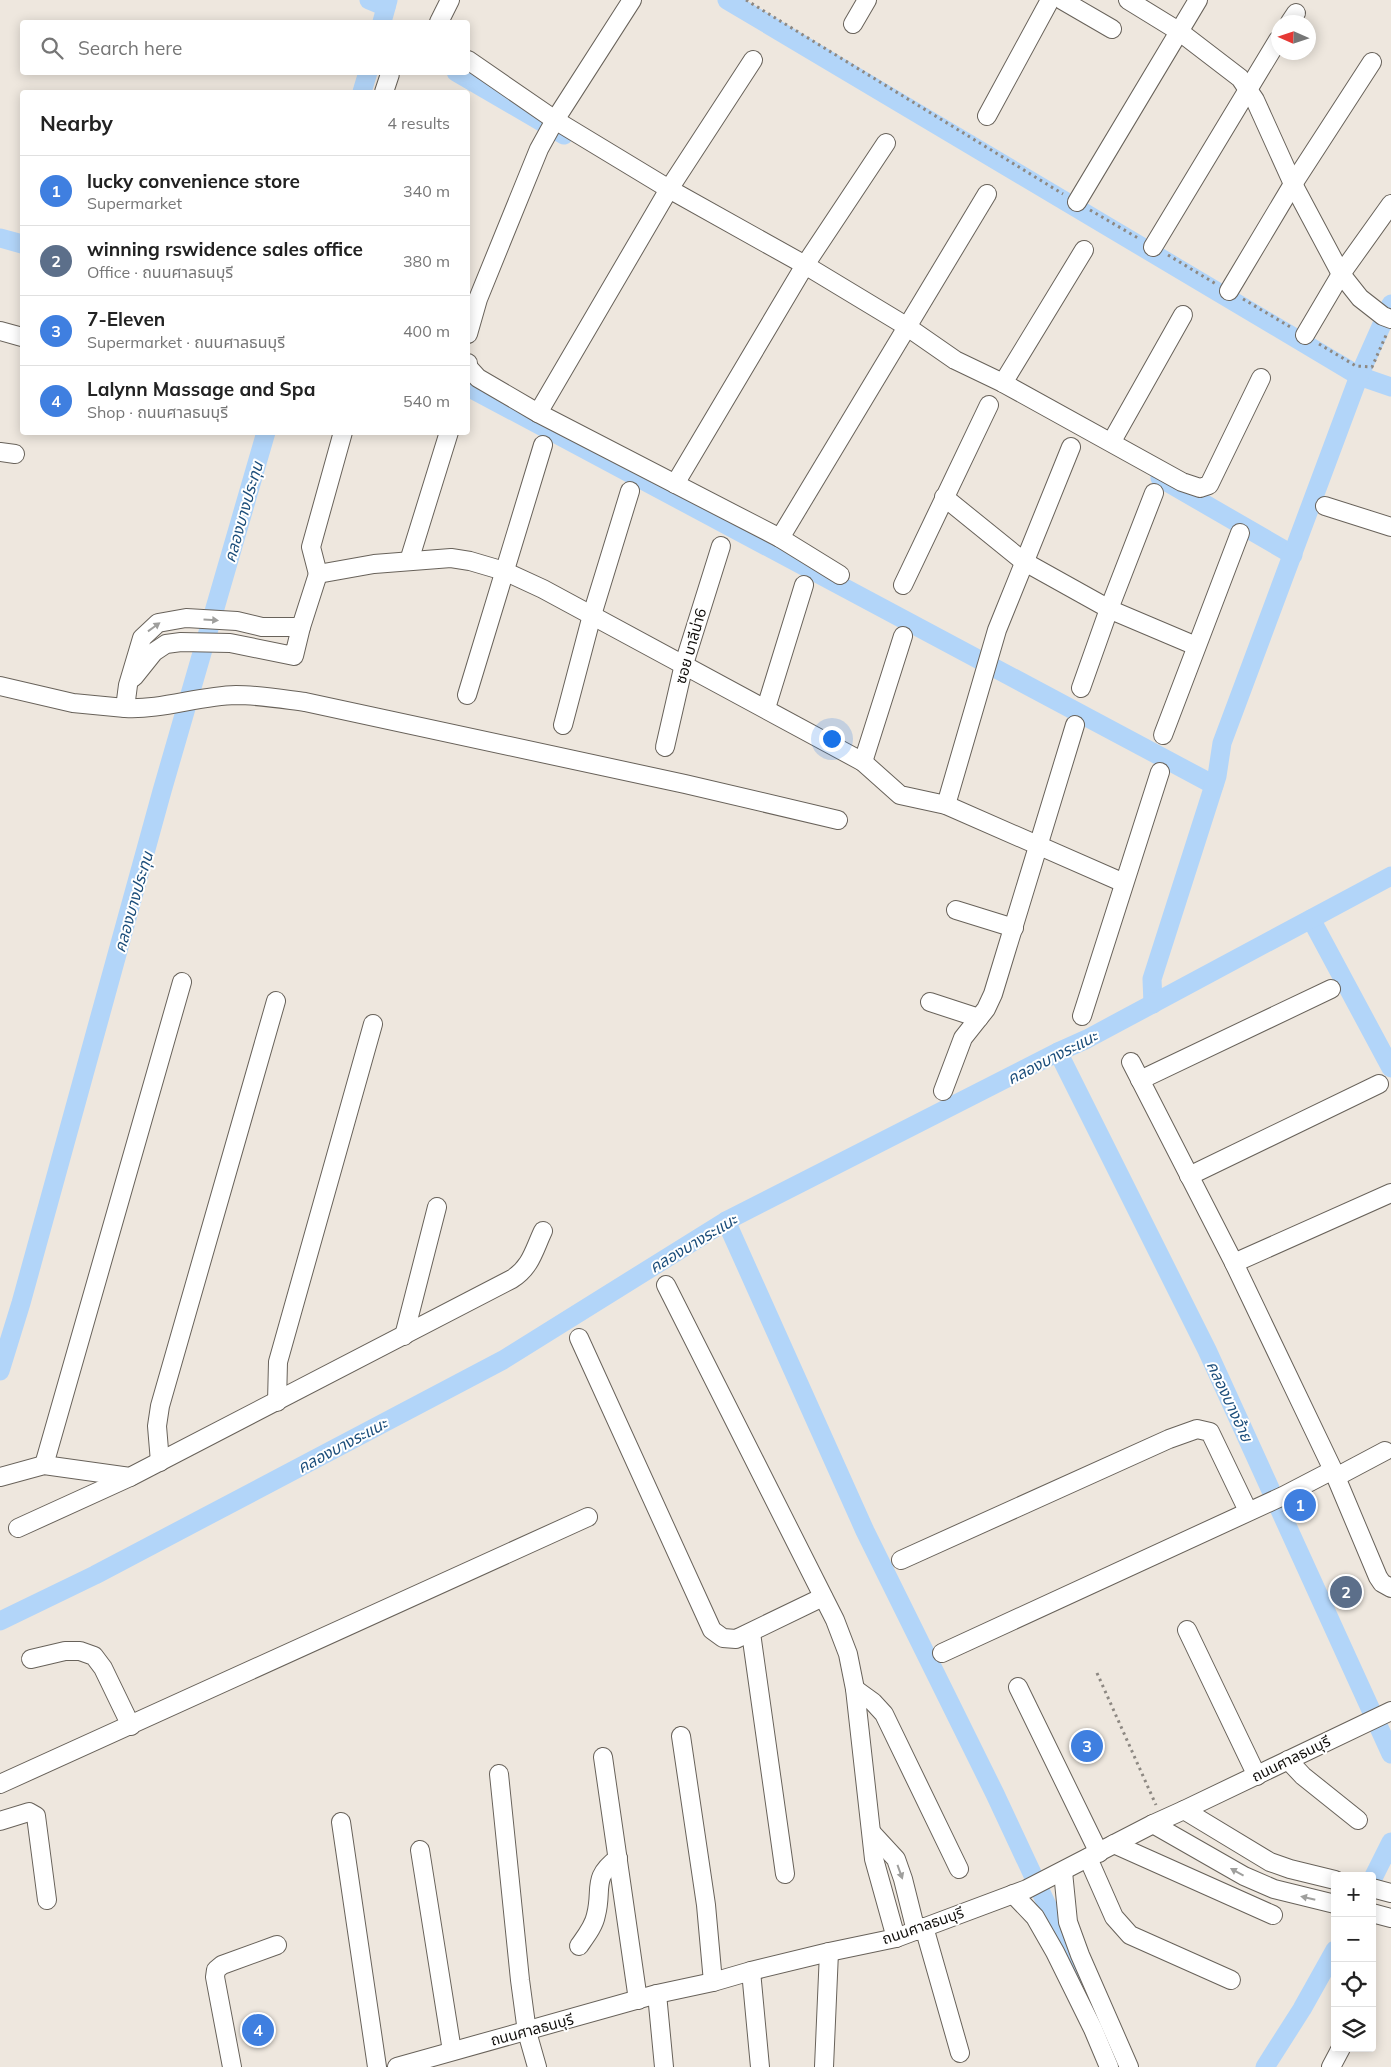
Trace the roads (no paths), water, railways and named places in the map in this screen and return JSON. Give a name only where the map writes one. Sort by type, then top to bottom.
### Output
[{"type":"street","points":[[440,20],[450,0]]},
{"type":"street","points":[[470,319],[473,296],[525,180],[555,120],[632,0]]},
{"type":"street","points":[[853,24],[867,0]]},
{"type":"street","points":[[987,116],[1050,0]]},
{"type":"street","points":[[1062,0],[1112,29]]},
{"type":"street","points":[[1128,0],[1180,32],[1240,78],[1255,100],[1293,184],[1341,274],[1360,298],[1387,317]]},
{"type":"street","points":[[1077,202],[1198,0]]},
{"type":"street","points":[[1153,247],[1271,52]]},
{"type":"street","points":[[538,413],[670,189],[753,60]]},
{"type":"street","points":[[470,61],[555,120],[906,326],[955,360],[1003,383],[1112,441],[1182,482],[1200,488],[1210,485],[1262,378]]},
{"type":"street","points":[[1229,291],[1293,184],[1372,62]]},
{"type":"street","points":[[385,90],[390,75]]},
{"type":"street","points":[[676,484],[804,265],[886,144]]},
{"type":"street","points":[[780,538],[987,194]]},
{"type":"street","points":[[1305,335],[1341,274],[1391,204]]},
{"type":"street","points":[[1003,383],[1084,250]]},
{"type":"street","points":[[1112,441],[1183,315]]},
{"type":"street","points":[[0,331],[20,336]]},
{"type":"street","points":[[470,369],[478,378],[538,413],[780,538],[840,576]]},
{"type":"street","points":[[903,585],[989,406]]},
{"type":"street","points":[[128,685],[154,652],[166,644],[181,642],[230,644],[294,656],[318,574],[311,548],[342,435]]},
{"type":"street","points":[[409,561],[448,435]]},
{"type":"street","points":[[467,695],[543,445]]},
{"type":"street","points":[[946,805],[980,694],[997,630],[1023,561],[1071,447]]},
{"type":"street","points":[[563,725],[592,616],[630,491]]},
{"type":"street","points":[[1081,688],[1154,493]]},
{"type":"street","points":[[944,497],[1023,561],[1109,609],[1196,646]]},
{"type":"street","points":[[1325,506],[1391,527]]},
{"type":"street","points":[[1162,735],[1240,533]]},
{"type":"street","name":"ซอย บาลีน่า6","points":[[665,747],[684,664],[721,546]]},
{"type":"street","points":[[318,574],[374,564],[460,560],[504,572],[543,589],[863,762],[900,795],[946,805],[1124,884]]},
{"type":"street","points":[[766,708],[804,585]]},
{"type":"street","points":[[125,708],[128,685],[142,638],[158,623],[186,618],[237,622],[262,627],[301,627]]},
{"type":"street","points":[[256,649],[262,627]]},
{"type":"street","points":[[863,762],[903,636]]},
{"type":"street","points":[[0,686],[73,703],[125,708],[145,709],[235,695],[305,702],[685,784],[838,820]]},
{"type":"street","points":[[942,1092],[963,1038],[979,1018],[993,994],[1075,725]]},
{"type":"street","points":[[1082,1016],[1160,772]]},
{"type":"street","points":[[956,910],[1014,928]]},
{"type":"street","points":[[44,1465],[182,982]]},
{"type":"street","points":[[1140,1080],[1330,989]]},
{"type":"street","points":[[160,1462],[156,1426],[160,1406],[276,1001]]},
{"type":"street","points":[[930,1002],[979,1018]]},
{"type":"street","points":[[276,1402],[278,1362],[287,1326],[372,1024]]},
{"type":"street","points":[[1131,1062],[1234,1263],[1335,1473],[1378,1576],[1382,1583],[1391,1588]]},
{"type":"street","points":[[1189,1176],[1378,1084]]},
{"type":"street","points":[[1234,1263],[1391,1193]]},
{"type":"street","points":[[404,1336],[437,1208]]},
{"type":"street","points":[[18,1528],[160,1462],[404,1336],[523,1272],[528,1266],[543,1231]]},
{"type":"street","points":[[666,1285],[835,1620],[848,1654],[855,1689],[874,1859],[896,1938]]},
{"type":"street","points":[[579,1338],[712,1630],[723,1638],[736,1639],[823,1597]]},
{"type":"street","points":[[901,1560],[1197,1428],[1210,1432],[1248,1511]]},
{"type":"street","points":[[942,1653],[1248,1511],[1385,1450]]},
{"type":"street","points":[[0,1477],[44,1465],[130,1477]]},
{"type":"street","points":[[0,1784],[588,1517]]},
{"type":"street","points":[[1188,1630],[1256,1776]]},
{"type":"street","points":[[751,1633],[785,1874]]},
{"type":"street","points":[[31,1658],[65,1651],[80,1651],[94,1656],[131,1726]]},
{"type":"street","points":[[1018,1687],[1100,1852],[1114,1917],[1130,1935],[1231,1980]]},
{"type":"street","points":[[855,1689],[873,1702],[884,1714],[959,1869]]},
{"type":"street","name":"ถนนศาลธนบุรี","points":[[406,2066],[452,2051],[527,2032],[656,1994],[713,1982],[829,1952],[896,1938],[1020,1892],[1063,1872],[1157,1822],[1384,1714]]},
{"type":"street","points":[[680,1736],[706,1905],[713,1982]]},
{"type":"street","points":[[603,1757],[638,2000]]},
{"type":"street","points":[[1288,1760],[1303,1776],[1358,1820]]},
{"type":"street","points":[[499,1774],[509,1886],[527,2032],[537,2067]]},
{"type":"street","points":[[1184,1810],[1270,1862],[1331,1879]]},
{"type":"street","points":[[0,1821],[29,1812],[36,1816],[47,1900]]},
{"type":"street","points":[[341,1822],[377,2067]]},
{"type":"street","points":[[1157,1822],[1244,1876],[1282,1892],[1331,1903]]},
{"type":"street","points":[[872,1834],[896,1859],[960,2053]]},
{"type":"street","points":[[420,1850],[452,2051]]},
{"type":"street","points":[[1100,1852],[1273,1914]]},
{"type":"street","points":[[579,1946],[592,1926],[597,1914],[600,1877],[606,1867],[618,1858]]},
{"type":"street","points":[[1259,1882],[1270,1862]]},
{"type":"street","points":[[1063,1872],[1068,1922],[1080,1955],[1129,2067]]},
{"type":"street","points":[[1376,1889],[1391,1893]]},
{"type":"street","points":[[1020,1892],[1055,1952],[1093,2029],[1109,2067]]},
{"type":"street","points":[[1376,1914],[1391,1918]]},
{"type":"street","points":[[232,2067],[215,1978],[216,1970],[222,1965],[277,1945]]},
{"type":"street","points":[[824,2067],[829,1952]]},
{"type":"street","points":[[751,1971],[760,2067]]},
{"type":"street","points":[[656,1994],[664,2067]]},
{"type":"street","points":[[1332,2067],[1339,2052]]},
{"type":"waterway","points":[[369,0],[386,7]]},
{"type":"waterway","name":"คลองบางประทุน","points":[[383,20],[388,0]]},
{"type":"waterway","points":[[727,0],[1359,376],[1391,387]]},
{"type":"waterway","name":"คลองบางประทุน","points":[[363,90],[367,75]]},
{"type":"waterway","points":[[461,75],[564,135]]},
{"type":"waterway","points":[[0,238],[20,243]]},
{"type":"waterway","points":[[1153,1004],[1152,979],[1217,776],[1222,743],[1359,376],[1391,304]]},
{"type":"waterway","points":[[470,388],[1214,785]]},
{"type":"waterway","name":"คลองบางประทุน","points":[[0,1371],[21,1303],[162,791],[265,435]]},
{"type":"waterway","points":[[1160,478],[1293,555]]},
{"type":"waterway","name":"คลองบางระแนะ","points":[[0,1621],[95,1575],[503,1360],[726,1221],[1087,1039],[1391,876]]},
{"type":"waterway","points":[[1311,919],[1391,1068]]},
{"type":"waterway","name":"คลองบางอ้าย","points":[[1058,1052],[1207,1350],[1391,1754]]},
{"type":"waterway","points":[[726,1221],[865,1531],[995,1794],[1081,1978]]},
{"type":"waterway","name":"คลองบางอ้าย","points":[[1376,1872],[1391,1842]]},
{"type":"waterway","name":"คลองบางอ้าย","points":[[1265,2067],[1302,2009],[1331,1957]]},
{"type":"place","name":"lucky convenience store","points":[[1300,1505]]},
{"type":"place","name":"winning rswidence sales office","points":[[1346,1592]]},
{"type":"place","name":"7-Eleven","points":[[1087,1746]]},
{"type":"place","name":"Lalynn Massage and Spa","points":[[258,2030]]}]
